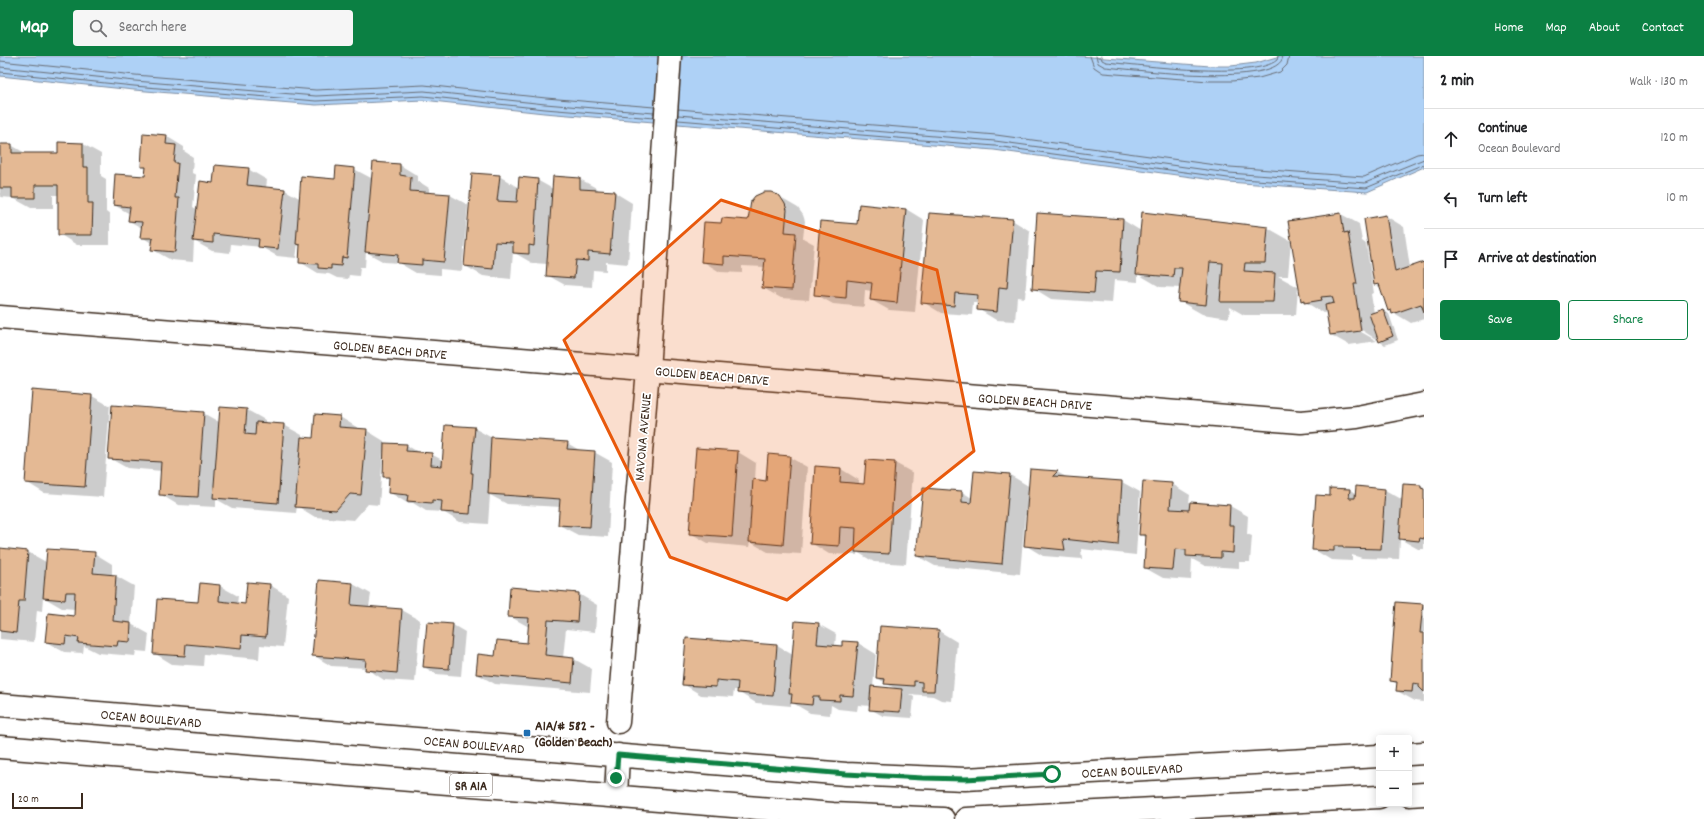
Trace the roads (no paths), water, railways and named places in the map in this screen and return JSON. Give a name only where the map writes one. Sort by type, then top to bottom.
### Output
[{"type":"main road","name":"NAVONA AVENUE","points":[[618,722],[648,370],[670,56]]},
{"type":"main road","name":"GOLDEN BEACH DRIVE","points":[[0,318],[1301,422],[1357,417],[1424,404]]},
{"type":"main road","name":"OCEAN BOULEVARD","points":[[0,705],[846,774],[965,779],[1376,756]]},
{"type":"main road","name":"SR A1A","points":[[0,747],[832,814],[943,819]]},
{"type":"main road","points":[[1412,754],[1424,753]]},
{"type":"main road","points":[[616,796],[618,755]]},
{"type":"main road","points":[[1412,795],[1424,794]]},
{"type":"main road","points":[[966,819],[1376,797]]},
{"type":"water","points":[[0,56],[1079,56],[1210,66],[1231,66],[1256,63],[1280,56],[1424,56],[1424,167],[1367,192],[1228,182],[994,150],[544,113],[423,100],[316,105],[134,90],[0,76]]},
{"type":"place","name":"A1A/# 582 - (Golden Beach)","points":[[527,733]]}]
